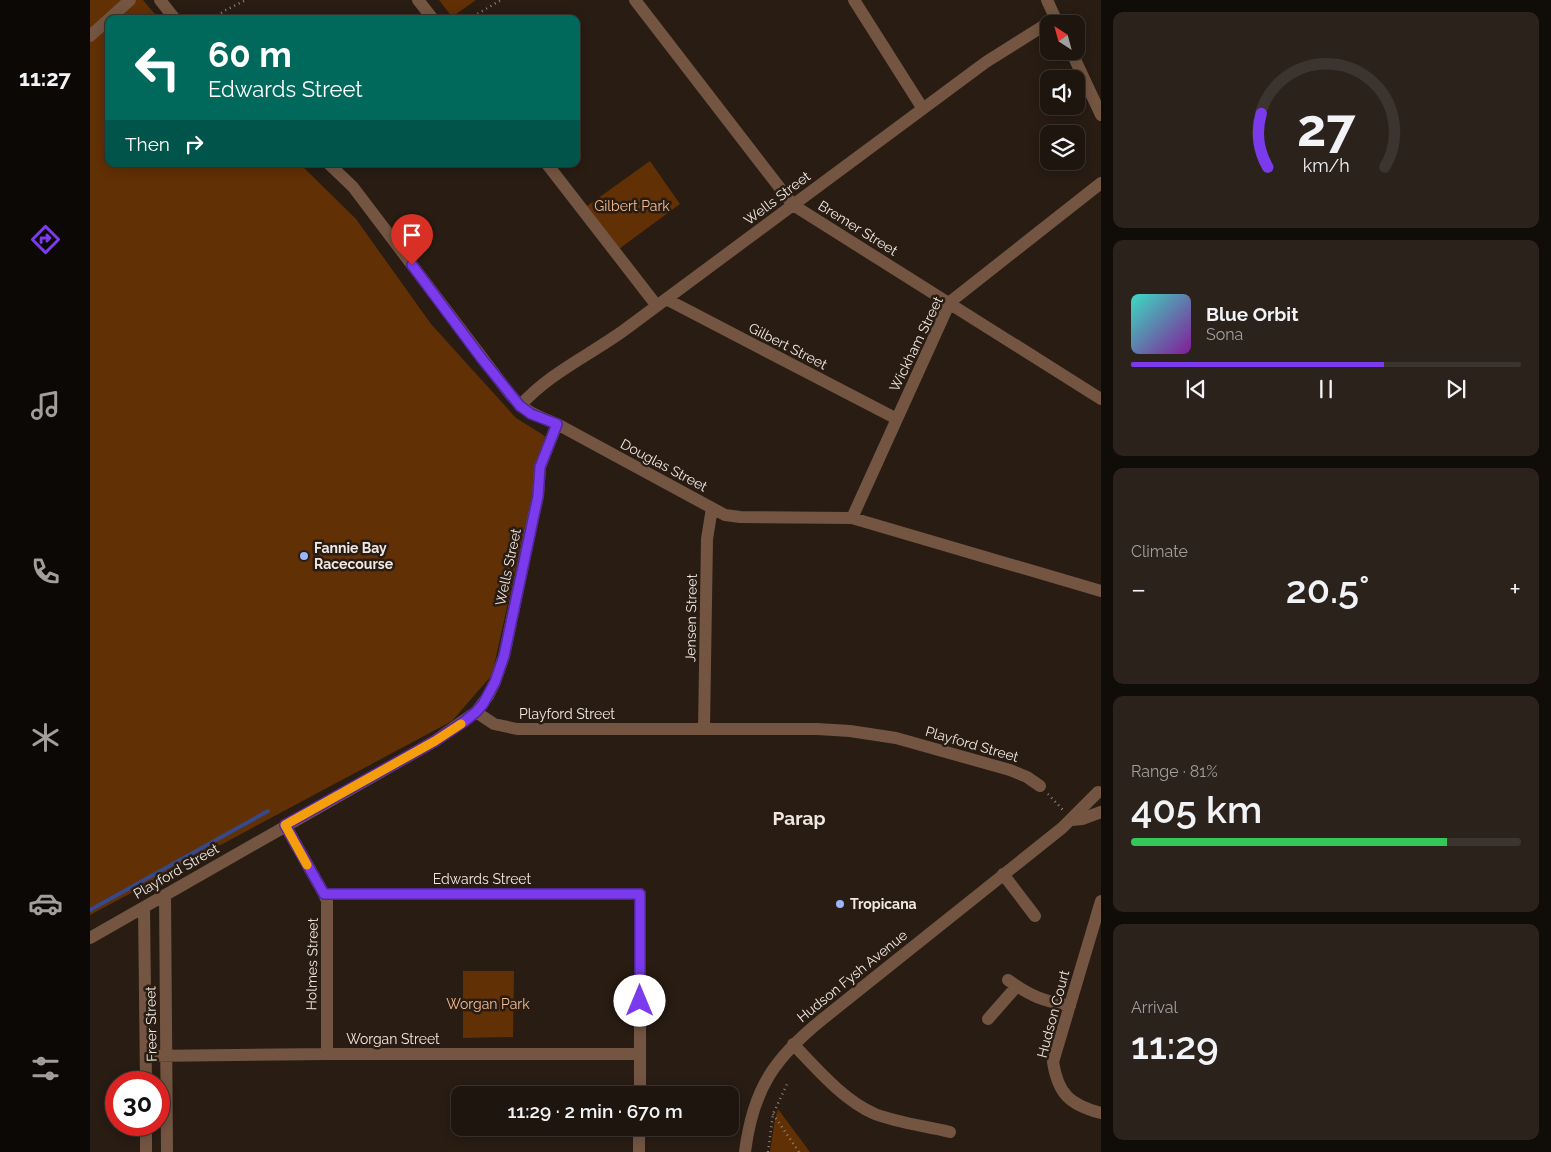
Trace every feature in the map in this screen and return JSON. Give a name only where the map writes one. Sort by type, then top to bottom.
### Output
[{"type":"street","points":[[113,15],[130,0]]},
{"type":"street","points":[[160,0],[172,15]]},
{"type":"street","points":[[418,0],[430,15]]},
{"type":"street","name":"Bremer Street","points":[[635,0],[793,204],[1101,399]]},
{"type":"street","points":[[854,0],[923,109]]},
{"type":"street","points":[[1047,0],[1054,15]]},
{"type":"street","points":[[90,36],[105,23]]},
{"type":"street","name":"Wells Street","points":[[520,406],[546,382],[662,303],[986,62],[1040,31]]},
{"type":"street","points":[[1075,60],[1101,115]]},
{"type":"street","name":"Douglas Street","points":[[332,167],[353,187],[482,359],[520,406],[531,414],[557,424],[731,517],[852,518],[1101,591]]},
{"type":"street","name":"Gilbert Street","points":[[549,167],[662,303],[897,419]]},
{"type":"street","name":"Wickham Street","points":[[852,518],[950,302],[1101,183]]},
{"type":"street","name":"Wells Street","points":[[476,712],[491,689],[504,656],[538,496],[540,467],[557,424]]},
{"type":"street","name":"Jensen Street","points":[[704,729],[707,540],[712,508]]},
{"type":"street","name":"Playford Street","points":[[90,938],[435,741],[476,712],[494,724],[518,729],[817,729],[850,731],[896,738],[1010,770],[1027,777],[1040,786]]},
{"type":"street","points":[[1072,820],[1100,789]]},
{"type":"street","points":[[1100,789],[1101,807]]},
{"type":"street","points":[[1072,820],[1082,820],[1101,812]]},
{"type":"street","name":"Hudson Fysh Avenue","points":[[746,1152],[753,1110],[759,1093],[778,1062],[793,1044],[1002,874],[1072,820]]},
{"type":"street","name":"Holmes Street","points":[[285,825],[324,894],[328,908],[327,1054]]},
{"type":"street","points":[[1002,874],[1035,916]]},
{"type":"street","name":"Edwards Street","points":[[324,894],[640,894],[640,1054]]},
{"type":"street","name":"Freer Street","points":[[164,895],[167,1056],[166,1152]]},
{"type":"street","name":"Hudson Court","points":[[1101,901],[1096,934],[1070,1006],[1053,1062],[1056,1078],[1069,1099],[1088,1110],[1101,1113]]},
{"type":"street","name":"Freer Street","points":[[144,907],[146,1071]]},
{"type":"street","points":[[988,1018],[1013,983],[1041,1000],[1070,1006]]},
{"type":"street","points":[[793,1044],[842,1092],[866,1109],[888,1118],[950,1132]]},
{"type":"street","points":[[640,1054],[640,1086]]},
{"type":"street","name":"Worgan Street","points":[[146,1056],[640,1054]]},
{"type":"street","points":[[146,1136],[146,1152]]},
{"type":"street","points":[[639,1136],[639,1152]]},
{"type":"path","points":[[218,15],[224,10],[246,0]]},
{"type":"path","points":[[476,15],[501,0]]},
{"type":"path","points":[[1040,786],[1072,820]]},
{"type":"path","points":[[768,1152],[773,1114],[788,1082]]},
{"type":"path","points":[[773,1114],[799,1152]]},
{"type":"green space","name":"Fannie Bay Racecourse","points":[[90,0],[143,0],[156,15],[105,15],[105,167],[303,167],[356,219],[431,324],[516,418],[545,436],[492,675],[452,721],[90,915]]},
{"type":"green space","points":[[439,0],[476,0],[455,15],[450,15]]},
{"type":"green space","name":"Gilbert Park","points":[[650,161],[680,204],[619,249],[587,206]]},
{"type":"green space","name":"Worgan Park","points":[[463,971],[514,971],[513,1037],[463,1038]]},
{"type":"green space","points":[[778,1109],[810,1152],[770,1152]]},
{"type":"waterway","points":[[90,910],[268,811]]},
{"type":"slow traffic","points":[[307,865],[285,825],[355,787],[461,724]]},
{"type":"place","name":"Fannie Bay Racecourse","points":[[304,556]]},
{"type":"place","name":"Tropicana","points":[[840,904]]},
{"type":"district","name":"Parap","points":[[799,818]]},
{"type":"route","points":[[412,265],[509,394],[531,414],[557,424],[540,467],[538,496],[504,656],[495,682],[483,704],[465,721],[435,741],[285,825],[324,894],[640,894],[640,1001]]}]
